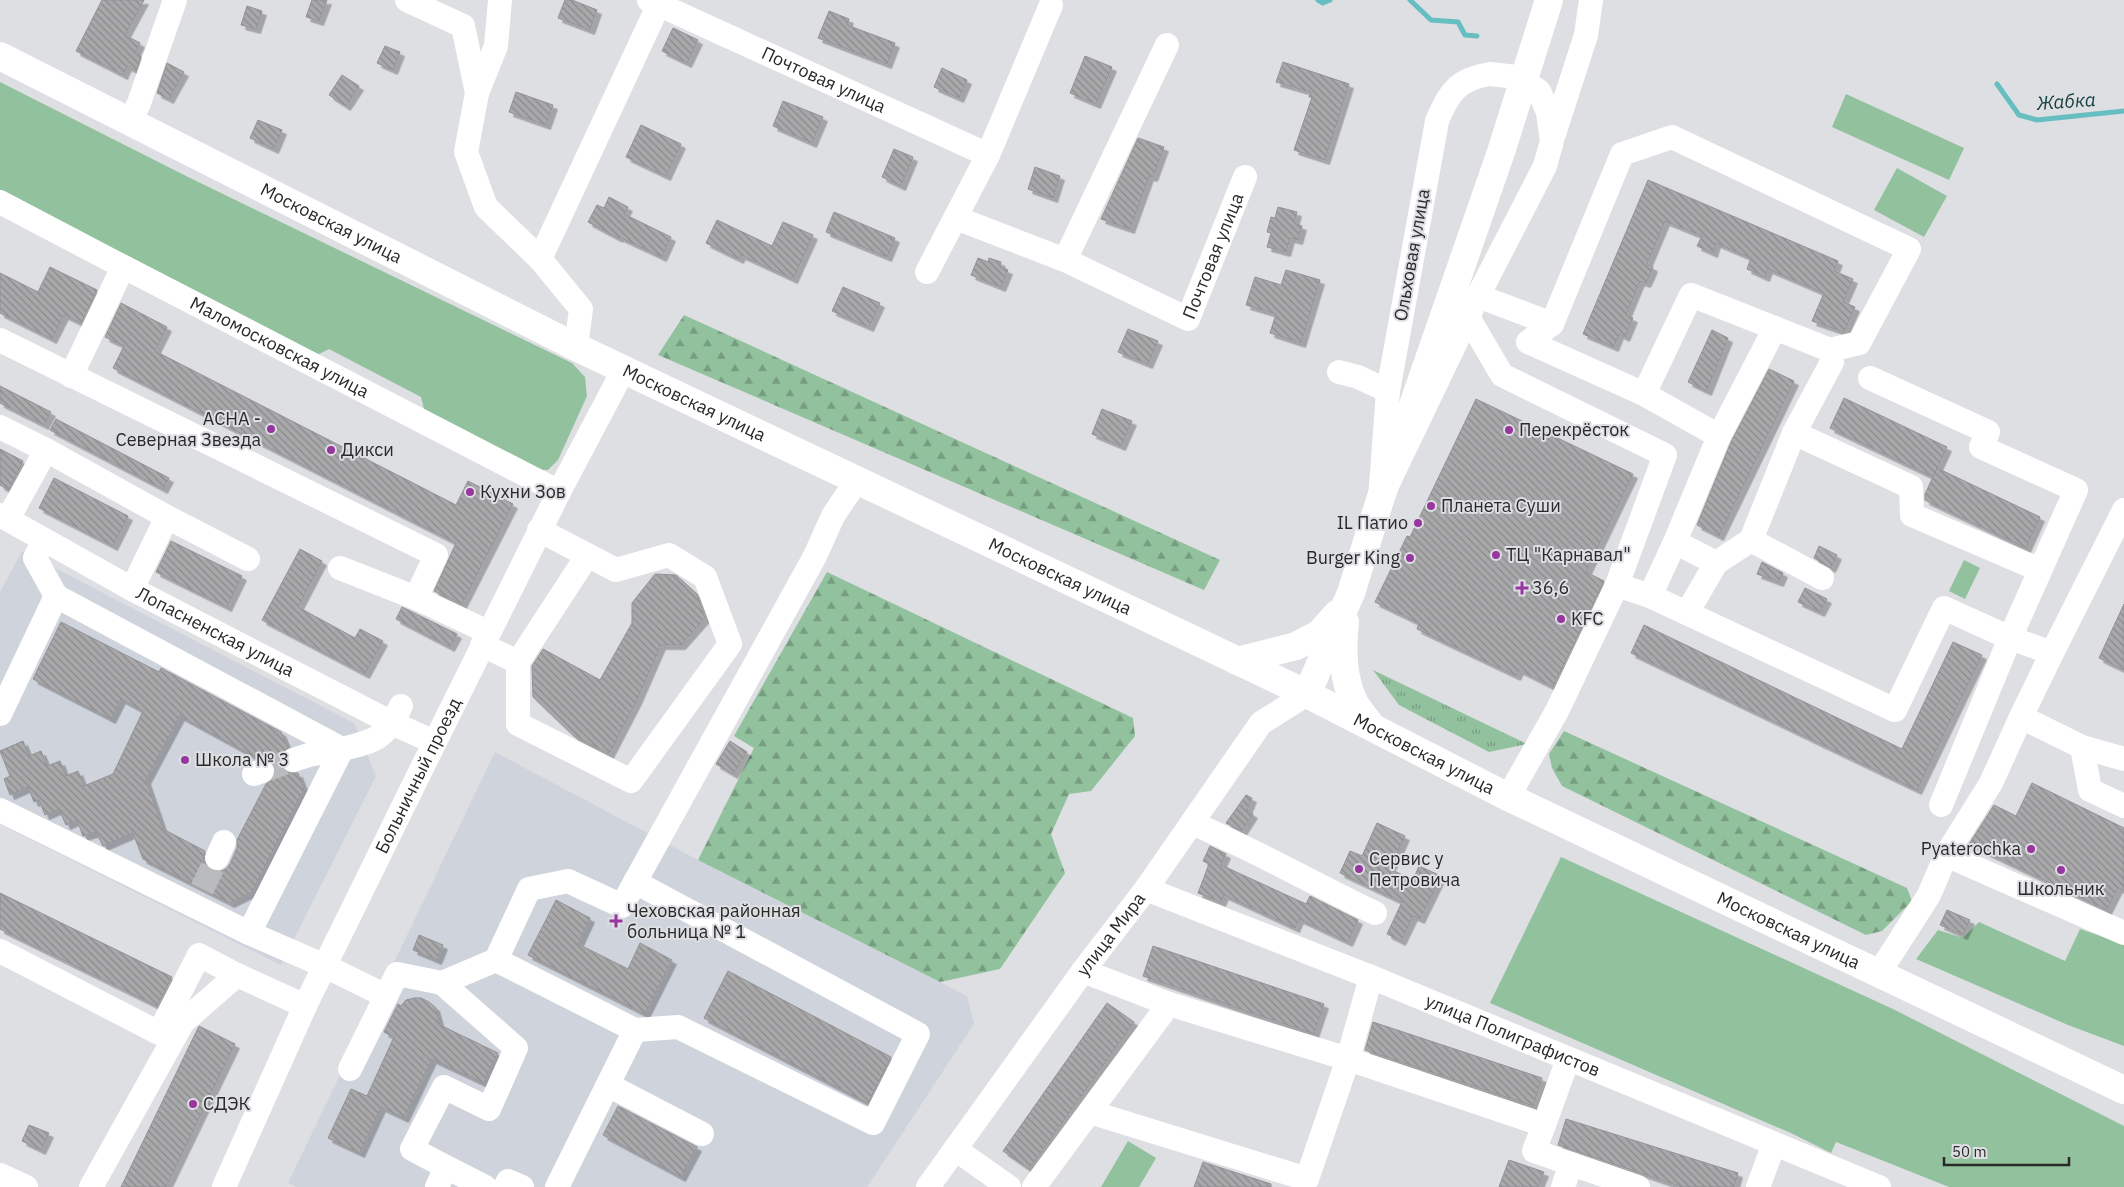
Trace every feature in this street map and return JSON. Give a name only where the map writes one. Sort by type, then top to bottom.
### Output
[{"type":"main road","name":"Ольховая улица","points":[[1306,694],[1346,604],[1380,500],[1501,152],[1549,0]]},
{"type":"main road","name":"Московская улица","points":[[0,56],[576,347],[1306,694],[1508,797],[2124,1090]]},
{"type":"main road","points":[[1237,661],[1296,646],[1319,634],[1346,604]]},
{"type":"main road","points":[[1346,604],[1342,645],[1345,673],[1353,701],[1372,728]]},
{"type":"street","points":[[130,122],[139,103],[175,0]]},
{"type":"street","points":[[407,0],[463,26],[477,94]]},
{"type":"street","points":[[500,0],[496,46],[477,94],[466,152],[486,207],[540,259],[581,309],[576,347]]},
{"type":"street","name":"Ольховая улица","points":[[1380,500],[1478,296],[1546,166],[1552,141],[1586,35],[1591,0]]},
{"type":"street","name":"Почтовая улица","points":[[540,259],[654,2],[988,155]]},
{"type":"street","points":[[927,272],[988,155],[1051,5]]},
{"type":"street","points":[[1065,260],[1167,45]]},
{"type":"street","name":"Ольховая улица","points":[[1380,500],[1388,391],[1437,121],[1445,101],[1457,87],[1472,76],[1490,74],[1517,77],[1539,91],[1548,112],[1552,141]]},
{"type":"street","points":[[1644,394],[1691,295],[1830,350],[1860,343],[1908,250],[1672,137],[1622,154],[1552,324],[1528,342],[1644,394],[1719,436]]},
{"type":"street","name":"Почтовая улица","points":[[956,218],[1065,260],[1188,319],[1246,177]]},
{"type":"street","name":"Маломосковская улица","points":[[0,202],[559,492]]},
{"type":"street","points":[[71,376],[123,267]]},
{"type":"street","points":[[1478,296],[1552,324]]},
{"type":"street","points":[[1468,317],[1502,374],[1665,456],[1617,585],[1557,711],[1508,797]]},
{"type":"street","points":[[1650,596],[1675,542],[1719,436],[1775,328]]},
{"type":"street","points":[[0,340],[436,555],[416,598]]},
{"type":"street","points":[[1687,613],[1716,563],[1751,540],[1794,433],[1832,362]]},
{"type":"street","name":"Больничный проезд","points":[[224,1187],[305,1006],[434,742],[559,492],[624,369]]},
{"type":"street","points":[[1339,372],[1358,377],[1388,391]]},
{"type":"street","points":[[1870,378],[1988,432],[1981,448],[2076,490],[2010,638],[1942,804]]},
{"type":"street","points":[[0,427],[248,559]]},
{"type":"street","points":[[1794,433],[1911,487],[1912,515],[2040,570]]},
{"type":"street","points":[[4,517],[46,450]]},
{"type":"street","points":[[442,983],[496,960],[529,889],[568,880],[622,906],[810,565],[833,516],[857,480]]},
{"type":"street","points":[[1879,973],[1929,895],[1946,856],[1991,783],[2052,653],[2124,510]]},
{"type":"street","name":"Лопасненская улица","points":[[4,517],[132,589],[397,714],[434,742]]},
{"type":"street","points":[[132,589],[167,517]]},
{"type":"street","points":[[540,530],[616,570],[668,555],[705,578],[730,644],[631,781],[518,724],[518,662],[587,556]]},
{"type":"street","points":[[44,540],[35,558],[56,596],[342,749]]},
{"type":"street","points":[[1751,540],[1822,578]]},
{"type":"street","points":[[1675,542],[1716,563]]},
{"type":"street","points":[[340,568],[416,598],[485,638],[518,662]]},
{"type":"street","points":[[1617,585],[1650,596],[1895,710],[1944,608],[2010,638],[2052,653]]},
{"type":"street","points":[[0,714],[56,596]]},
{"type":"street","name":"улица Мира","points":[[928,1187],[1083,971],[1146,890],[1261,723],[1306,694]]},
{"type":"street","points":[[293,760],[363,744],[386,733],[397,714]]},
{"type":"street","points":[[2022,717],[2082,747],[2124,759]]},
{"type":"street","points":[[2082,747],[2090,790],[2124,806]]},
{"type":"street","points":[[250,933],[342,749]]},
{"type":"street","points":[[0,810],[198,897],[250,933],[325,966],[386,996]]},
{"type":"street","points":[[1192,823],[1242,845],[1326,890],[1375,913]]},
{"type":"street","points":[[1946,856],[2124,933]]},
{"type":"street","points":[[496,960],[635,1030],[678,1027],[873,1123],[918,1034],[634,882]]},
{"type":"street","name":"улица Полиграфистов","points":[[1146,890],[1371,976],[1415,985],[1568,1059],[1879,1187]]},
{"type":"street","points":[[0,951],[159,1033],[199,955],[305,1006]]},
{"type":"street","points":[[1083,971],[1169,1004],[1348,1059],[1544,1124]]},
{"type":"street","points":[[350,1069],[397,974],[442,983],[516,1048],[489,1109],[444,1087],[412,1150],[442,1177],[485,1187]]},
{"type":"street","points":[[90,1187],[183,1022],[238,975]]},
{"type":"street","points":[[1090,1112],[1312,1183],[1371,976]]},
{"type":"street","points":[[1034,1187],[1169,1004]]},
{"type":"street","points":[[557,1187],[635,1030]]},
{"type":"street","points":[[1568,1059],[1534,1151],[1638,1187]]},
{"type":"street","points":[[608,1085],[702,1134]]},
{"type":"street","points":[[1758,1187],[1774,1144]]},
{"type":"street","points":[[956,1149],[1009,1187]]},
{"type":"street","points":[[1563,1187],[1571,1164]]},
{"type":"street","points":[[0,1175],[26,1187]]},
{"type":"street","points":[[505,1187],[508,1181],[522,1187]]},
{"type":"shaded area","name":"Школа № 3","points":[[22,551],[354,723],[376,776],[281,965],[0,824],[0,592]]},
{"type":"shaded area","name":"Чеховская районная больница № 1","points":[[495,752],[698,860],[967,996],[974,1024],[867,1187],[296,1187],[288,1183]]},
{"type":"green space","points":[[0,82],[186,176],[572,363],[585,377],[587,396],[558,460],[548,470],[535,470],[425,413],[421,397],[329,349],[315,356],[0,190]]},
{"type":"green space","points":[[1846,94],[1964,148],[1949,180],[1832,127]]},
{"type":"green space","points":[[1897,168],[1947,196],[1924,237],[1874,210]]},
{"type":"green space","points":[[684,315],[1220,560],[1204,590],[658,355]]},
{"type":"green space","points":[[1964,560],[1980,568],[1965,599],[1949,591]]},
{"type":"green space","points":[[827,572],[1133,718],[1135,736],[1091,791],[1069,794],[1051,834],[1065,873],[1000,969],[940,982],[698,860],[754,748],[734,736]]},
{"type":"green space","points":[[1373,670],[1527,744],[1489,752],[1399,705]]},
{"type":"green space","points":[[1564,731],[1907,888],[1912,901],[1882,931],[1866,935],[1562,786],[1552,768],[1549,754]]},
{"type":"green space","points":[[1561,857],[1893,1009],[2124,1126],[2124,1187],[1949,1187],[1836,1142],[1831,1153],[1793,1134],[1490,1003]]},
{"type":"green space","points":[[1979,922],[2065,961],[2080,929],[2124,944],[2124,1046],[2068,1025],[1916,959],[1938,930],[1963,938]]},
{"type":"green space","points":[[1128,1141],[1156,1158],[1139,1187],[1101,1187]]},
{"type":"building","points":[[102,0],[144,0],[125,35],[140,43],[135,53],[141,56],[136,71],[127,66],[123,75],[76,51]]},
{"type":"building","points":[[312,0],[327,0],[319,21],[306,17]]},
{"type":"building","points":[[565,0],[572,0],[597,10],[590,30],[558,18]]},
{"type":"building","points":[[247,6],[262,11],[256,29],[241,25]]},
{"type":"building","points":[[829,11],[849,19],[847,25],[895,43],[887,64],[818,38]]},
{"type":"building","points":[[673,28],[698,40],[687,63],[662,51]]},
{"type":"building","points":[[385,46],[400,52],[393,70],[377,63]]},
{"type":"building","points":[[1085,56],[1112,67],[1096,104],[1070,93]]},
{"type":"building","points":[[1283,62],[1349,84],[1325,160],[1294,150],[1312,97],[1309,97],[1311,92],[1276,82]]},
{"type":"building","points":[[167,63],[184,72],[169,99],[157,93]]},
{"type":"building","points":[[942,68],[967,80],[959,98],[934,87]]},
{"type":"building","points":[[342,75],[359,86],[346,106],[329,95]]},
{"type":"building","points":[[516,92],[553,105],[546,125],[509,112]]},
{"type":"building","points":[[783,101],[823,117],[812,143],[773,126]]},
{"type":"building","points":[[258,120],[282,130],[274,149],[250,138]]},
{"type":"building","points":[[641,125],[681,144],[666,176],[626,157]]},
{"type":"building","points":[[1138,138],[1164,147],[1153,177],[1149,176],[1130,229],[1101,219]]},
{"type":"building","points":[[894,149],[913,157],[901,186],[882,177]]},
{"type":"building","points":[[1035,167],[1060,176],[1053,198],[1028,189]]},
{"type":"building","points":[[1648,180],[1838,261],[1834,271],[1853,279],[1843,302],[1855,307],[1844,332],[1812,321],[1824,293],[1768,269],[1765,277],[1747,269],[1751,258],[1716,243],[1713,253],[1697,246],[1702,236],[1665,221],[1647,264],[1653,267],[1650,275],[1646,283],[1640,281],[1626,315],[1633,318],[1625,337],[1619,334],[1614,347],[1583,334]]},
{"type":"building","points":[[609,197],[628,207],[624,214],[671,237],[662,257],[618,238],[588,222],[597,205],[604,208]]},
{"type":"building","points":[[1278,207],[1297,212],[1294,223],[1302,226],[1298,240],[1290,238],[1286,252],[1267,247],[1271,233],[1267,232],[1271,217],[1275,218]]},
{"type":"building","points":[[834,212],[895,238],[887,257],[826,232]]},
{"type":"building","points":[[717,220],[772,246],[783,222],[813,235],[793,279],[741,255],[739,259],[706,243]]},
{"type":"building","points":[[978,258],[988,262],[989,258],[1001,262],[1000,267],[1008,270],[1001,287],[971,275]]},
{"type":"building","points":[[50,267],[97,290],[81,323],[64,315],[52,339],[0,313],[0,273],[38,292]]},
{"type":"building","points":[[1286,270],[1320,280],[1301,343],[1270,333],[1276,314],[1246,305],[1255,277],[1281,285]]},
{"type":"building","points":[[843,287],[880,303],[869,327],[832,311]]},
{"type":"building","points":[[121,303],[167,327],[155,351],[456,505],[468,481],[513,504],[462,604],[434,591],[456,543],[113,368],[124,346],[105,337]]},
{"type":"building","points":[[1128,329],[1158,341],[1148,364],[1118,352]]},
{"type":"building","points":[[1712,330],[1728,338],[1707,391],[1688,382]]},
{"type":"building","points":[[1769,369],[1794,381],[1719,536],[1697,525],[1731,442]]},
{"type":"building","points":[[0,386],[51,412],[44,425],[0,403]]},
{"type":"building","points":[[1844,398],[1947,447],[1933,477],[1830,428]]},
{"type":"building","name":"ТЦ \"Карнавал\"","points":[[1476,399],[1633,474],[1586,572],[1604,581],[1553,687],[1519,670],[1516,676],[1417,629],[1419,623],[1375,602],[1407,536],[1410,537]]},
{"type":"building","points":[[1102,409],[1132,421],[1121,446],[1092,434]]},
{"type":"building","points":[[56,419],[169,478],[163,489],[50,430]]},
{"type":"building","points":[[0,449],[23,461],[9,490],[0,485]]},
{"type":"building","points":[[1937,468],[2040,517],[2026,548],[1925,500],[1925,494]]},
{"type":"building","points":[[54,478],[128,516],[113,546],[39,508]]},
{"type":"building","points":[[171,541],[242,576],[227,607],[156,572]]},
{"type":"building","points":[[1819,546],[1837,555],[1831,568],[1814,558]]},
{"type":"building","points":[[300,549],[322,561],[298,607],[355,638],[360,629],[383,641],[365,674],[262,620]]},
{"type":"building","points":[[1762,562],[1783,573],[1779,582],[1757,574]]},
{"type":"building","points":[[655,574],[676,575],[697,594],[705,618],[681,645],[661,645],[637,700],[609,754],[574,736],[533,697],[532,666],[543,649],[600,680],[632,623],[632,603]]},
{"type":"building","points":[[1805,588],[1827,599],[1820,612],[1798,602]]},
{"type":"building","points":[[2124,604],[2124,670],[2099,658]]},
{"type":"building","points":[[402,607],[457,634],[450,647],[396,619]]},
{"type":"building","points":[[61,622],[159,672],[161,668],[281,732],[288,748],[280,757],[280,765],[290,773],[298,773],[304,789],[252,892],[230,903],[143,859],[133,833],[103,846],[96,832],[83,836],[77,820],[66,825],[59,809],[45,815],[39,800],[34,802],[28,787],[10,795],[4,779],[10,776],[0,751],[23,741],[29,756],[41,751],[47,766],[60,761],[66,776],[78,771],[84,786],[113,774],[143,711],[121,699],[111,719],[33,679]],"holes":[[[180,716],[257,758],[264,757],[270,760],[275,767],[273,779],[266,784],[237,840],[237,848],[230,864],[226,869],[219,872],[211,870],[206,866],[203,859],[205,851],[163,829],[146,780]]]},
{"type":"building","points":[[1644,625],[1902,749],[1953,642],[1982,655],[1917,790],[1631,653]]},
{"type":"building","points":[[730,741],[747,752],[733,774],[716,764]]},
{"type":"building","name":"Pyaterochka","points":[[2032,783],[2124,828],[2124,891],[2118,888],[2107,910],[1969,844],[1994,805],[2016,816]]},
{"type":"building","points":[[1246,795],[1252,798],[1247,810],[1253,814],[1242,831],[1226,823]]},
{"type":"building","points":[[1377,823],[1405,836],[1390,869],[1413,880],[1419,866],[1441,876],[1420,919],[1413,916],[1401,941],[1387,934],[1402,902],[1340,873],[1350,851],[1362,856]]},
{"type":"building","points":[[1210,846],[1226,854],[1221,865],[1306,904],[1310,896],[1358,920],[1348,942],[1299,919],[1295,928],[1224,895],[1221,902],[1198,893],[1209,864],[1203,861]]},
{"type":"building","points":[[0,893],[172,977],[157,1006],[0,929]]},
{"type":"building","points":[[556,900],[590,918],[578,944],[628,969],[640,943],[672,960],[645,1014],[528,955]]},
{"type":"building","points":[[1947,910],[1970,920],[1963,935],[1940,925]]},
{"type":"building","points":[[419,935],[443,945],[437,960],[413,950]]},
{"type":"building","points":[[1153,946],[1324,1004],[1314,1034],[1143,976]]},
{"type":"building","points":[[728,971],[891,1057],[868,1103],[704,1018]]},
{"type":"building","points":[[421,998],[435,1007],[440,1025],[498,1053],[483,1083],[432,1059],[404,1118],[381,1107],[360,1153],[328,1138],[351,1089],[367,1096],[394,1037],[384,1032],[398,1004],[401,1006],[406,1000]]},
{"type":"building","points":[[1107,1003],[1134,1022],[1029,1169],[1003,1151]]},
{"type":"building","points":[[1373,1022],[1542,1078],[1533,1106],[1365,1050]]},
{"type":"building","points":[[199,1026],[235,1044],[166,1187],[121,1187]]},
{"type":"building","points":[[618,1106],[697,1147],[681,1177],[603,1135]]},
{"type":"building","points":[[1566,1119],[1738,1173],[1734,1187],[1682,1187],[1558,1145]]},
{"type":"building","points":[[29,1125],[49,1133],[41,1150],[22,1141]]},
{"type":"building","points":[[1509,1160],[1544,1172],[1538,1187],[1499,1187]]},
{"type":"building","points":[[1203,1162],[1271,1184],[1271,1187],[1194,1187]]},
{"type":"waterway","name":"Жабка","points":[[1318,0],[1323,3],[1330,0]]},
{"type":"waterway","name":"Жабка","points":[[1410,0],[1431,20],[1458,22],[1465,35],[1477,36]]},
{"type":"waterway","name":"Жабка","points":[[1997,84],[2019,115],[2037,120],[2124,111]]},
{"type":"tunnel","points":[[262,771],[293,760]]},
{"type":"tunnel","points":[[202,889],[217,858]]},
{"type":"place","name":"АСНА - Северная Звезда","points":[[271,429]]},
{"type":"place","name":"Перекрёсток","points":[[1509,430]]},
{"type":"place","name":"Дикси","points":[[331,450]]},
{"type":"place","name":"Кухни Зов","points":[[470,492]]},
{"type":"place","name":"Планета Суши","points":[[1431,506]]},
{"type":"place","name":"IL Патио","points":[[1418,523]]},
{"type":"place","name":"ТЦ \"Карнавал\"","points":[[1496,555]]},
{"type":"place","name":"Burger King","points":[[1410,558]]},
{"type":"place","name":"36,6","points":[[1522,588]]},
{"type":"place","name":"KFC","points":[[1561,619]]},
{"type":"place","name":"Школа № 3","points":[[185,760]]},
{"type":"place","name":"Pyaterochka","points":[[2031,849]]},
{"type":"place","name":"Сервис у Петровича","points":[[1359,869]]},
{"type":"place","name":"Школьник","points":[[2061,870]]},
{"type":"place","name":"Чеховская районная больница № 1","points":[[616,921]]},
{"type":"place","name":"СДЭК","points":[[193,1104]]}]
